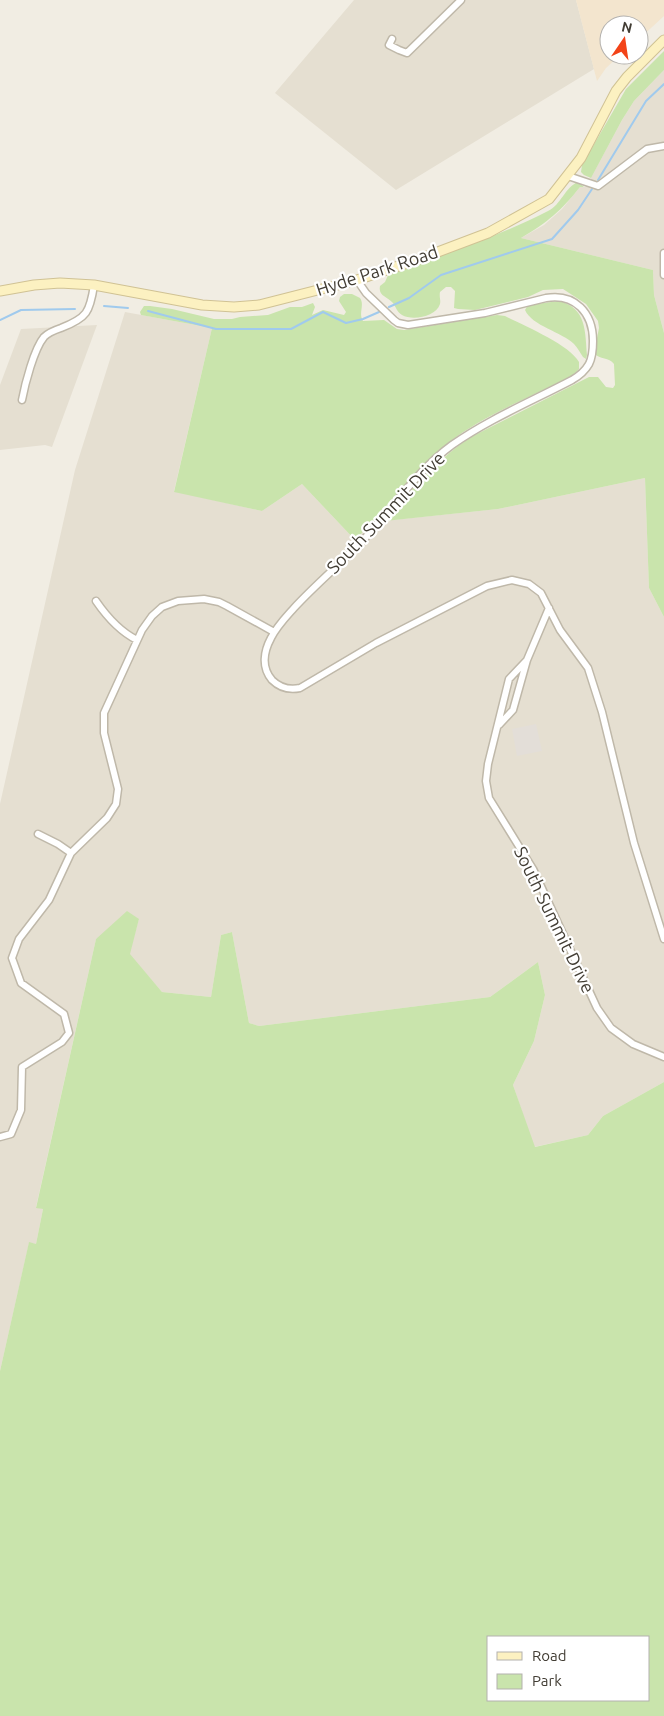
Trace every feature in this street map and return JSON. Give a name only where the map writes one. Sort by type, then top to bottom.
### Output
[{"type":"main road","name":"Hyde Park Road","points":[[0,291],[60,283],[94,286],[202,305],[234,307],[259,305],[357,280],[488,233],[549,199],[581,158],[616,91],[627,77],[664,40]]},
{"type":"street","points":[[392,38],[389,45],[407,53],[461,0]]},
{"type":"street","points":[[568,176],[598,186],[647,149],[664,146]]},
{"type":"street","points":[[664,253],[664,275]]},
{"type":"street","name":"South Summit Drive","points":[[357,280],[366,293],[394,320],[408,325],[485,313],[554,296],[568,299],[582,309],[589,322],[592,337],[590,360],[584,371],[572,380],[484,426],[440,455],[418,477],[367,536],[312,589],[274,632],[266,651],[266,667],[270,677],[278,685],[294,689],[306,685],[369,646],[487,586],[512,580],[529,584],[541,594],[560,630],[588,668],[602,712],[634,843],[664,939]]},
{"type":"street","points":[[22,400],[40,343],[50,332],[76,322],[85,316],[90,306],[94,286]]},
{"type":"street","points":[[0,1137],[11,1134],[21,1110],[22,1067],[62,1042],[69,1033],[64,1014],[21,983],[12,958],[19,939],[49,900],[71,853],[107,818],[116,804],[118,789],[104,733],[104,713],[137,640],[152,616],[162,608],[178,601],[194,599],[219,602],[274,632]]},
{"type":"street","points":[[96,601],[107,617],[128,636],[137,640]]},
{"type":"street","name":"South Summit Drive","points":[[498,726],[513,710],[528,660],[549,608]]},
{"type":"street","name":"South Summit Drive","points":[[528,660],[509,679],[488,764],[486,781],[489,798],[533,869],[602,1015],[611,1028],[633,1044],[664,1057]]},
{"type":"street","points":[[38,834],[71,853]]},
{"type":"shaded area","points":[[354,0],[576,0],[594,69],[396,190],[275,93]]},
{"type":"shaded area","points":[[576,0],[664,0],[664,16],[649,30],[649,15],[599,15],[599,65],[609,65],[597,81]]},
{"type":"shaded area","points":[[664,70],[664,333],[654,295],[653,270],[521,238],[544,225],[562,209],[580,187],[586,187],[634,101]]},
{"type":"shaded area","points":[[125,312],[212,328],[174,491],[262,511],[302,484],[355,540],[373,522],[498,509],[645,478],[649,588],[664,617],[664,1082],[603,1116],[588,1135],[534,1147],[513,1085],[534,1041],[545,995],[538,962],[490,997],[259,1026],[249,1023],[232,932],[221,935],[211,997],[162,992],[129,954],[139,919],[96,939],[36,1207],[43,1209],[36,1244],[29,1243],[0,1371],[0,804],[75,470]]},
{"type":"shaded area","points":[[97,325],[52,447],[45,445],[0,450],[0,385],[21,329]]},
{"type":"shaded area","points":[[536,724],[542,751],[517,756],[512,729]]},
{"type":"green space","points":[[664,51],[664,70],[634,101],[591,178],[584,175],[581,172],[582,165],[626,89]]},
{"type":"green space","points":[[578,182],[584,187],[580,187],[567,203],[547,221],[521,238],[653,270],[654,295],[664,333],[664,617],[649,588],[645,478],[498,509],[385,521],[436,465],[471,437],[589,377],[598,377],[606,387],[613,388],[615,385],[614,364],[610,360],[599,357],[594,353],[599,328],[598,321],[586,304],[563,289],[543,290],[528,297],[475,310],[454,308],[455,291],[451,287],[446,287],[440,292],[438,308],[429,315],[417,318],[406,317],[400,314],[393,303],[380,292],[380,286],[385,282],[389,273],[490,237],[548,211]]},
{"type":"green space","points":[[344,294],[352,294],[360,298],[363,321],[384,320],[397,329],[404,330],[497,315],[505,316],[566,349],[579,362],[579,369],[573,375],[477,423],[448,443],[423,466],[355,540],[302,484],[262,511],[174,492],[212,328],[141,315],[140,312],[144,306],[172,309],[214,319],[232,319],[268,315],[290,307],[302,307],[313,303],[315,307],[312,315],[323,310],[344,315],[346,312],[339,301],[340,297]]},
{"type":"green space","points":[[559,301],[568,304],[580,315],[585,330],[586,359],[569,340],[540,325],[525,310],[528,305]]},
{"type":"green space","points":[[127,911],[139,919],[130,954],[162,992],[211,997],[221,935],[232,932],[249,1023],[259,1026],[490,997],[538,962],[545,995],[534,1041],[513,1085],[535,1147],[588,1135],[603,1116],[664,1082],[664,1716],[0,1716],[0,1371],[29,1242],[36,1244],[43,1209],[36,1208],[96,939]]},
{"type":"waterway","points":[[598,180],[646,101],[664,84]]},
{"type":"waterway","points":[[389,307],[409,298],[441,275],[552,239],[578,210],[592,189]]},
{"type":"waterway","points":[[104,306],[128,308]]},
{"type":"waterway","points":[[0,320],[21,310],[75,309]]},
{"type":"waterway","points":[[148,311],[216,329],[291,329],[323,312],[346,323],[363,319],[379,312]]}]
